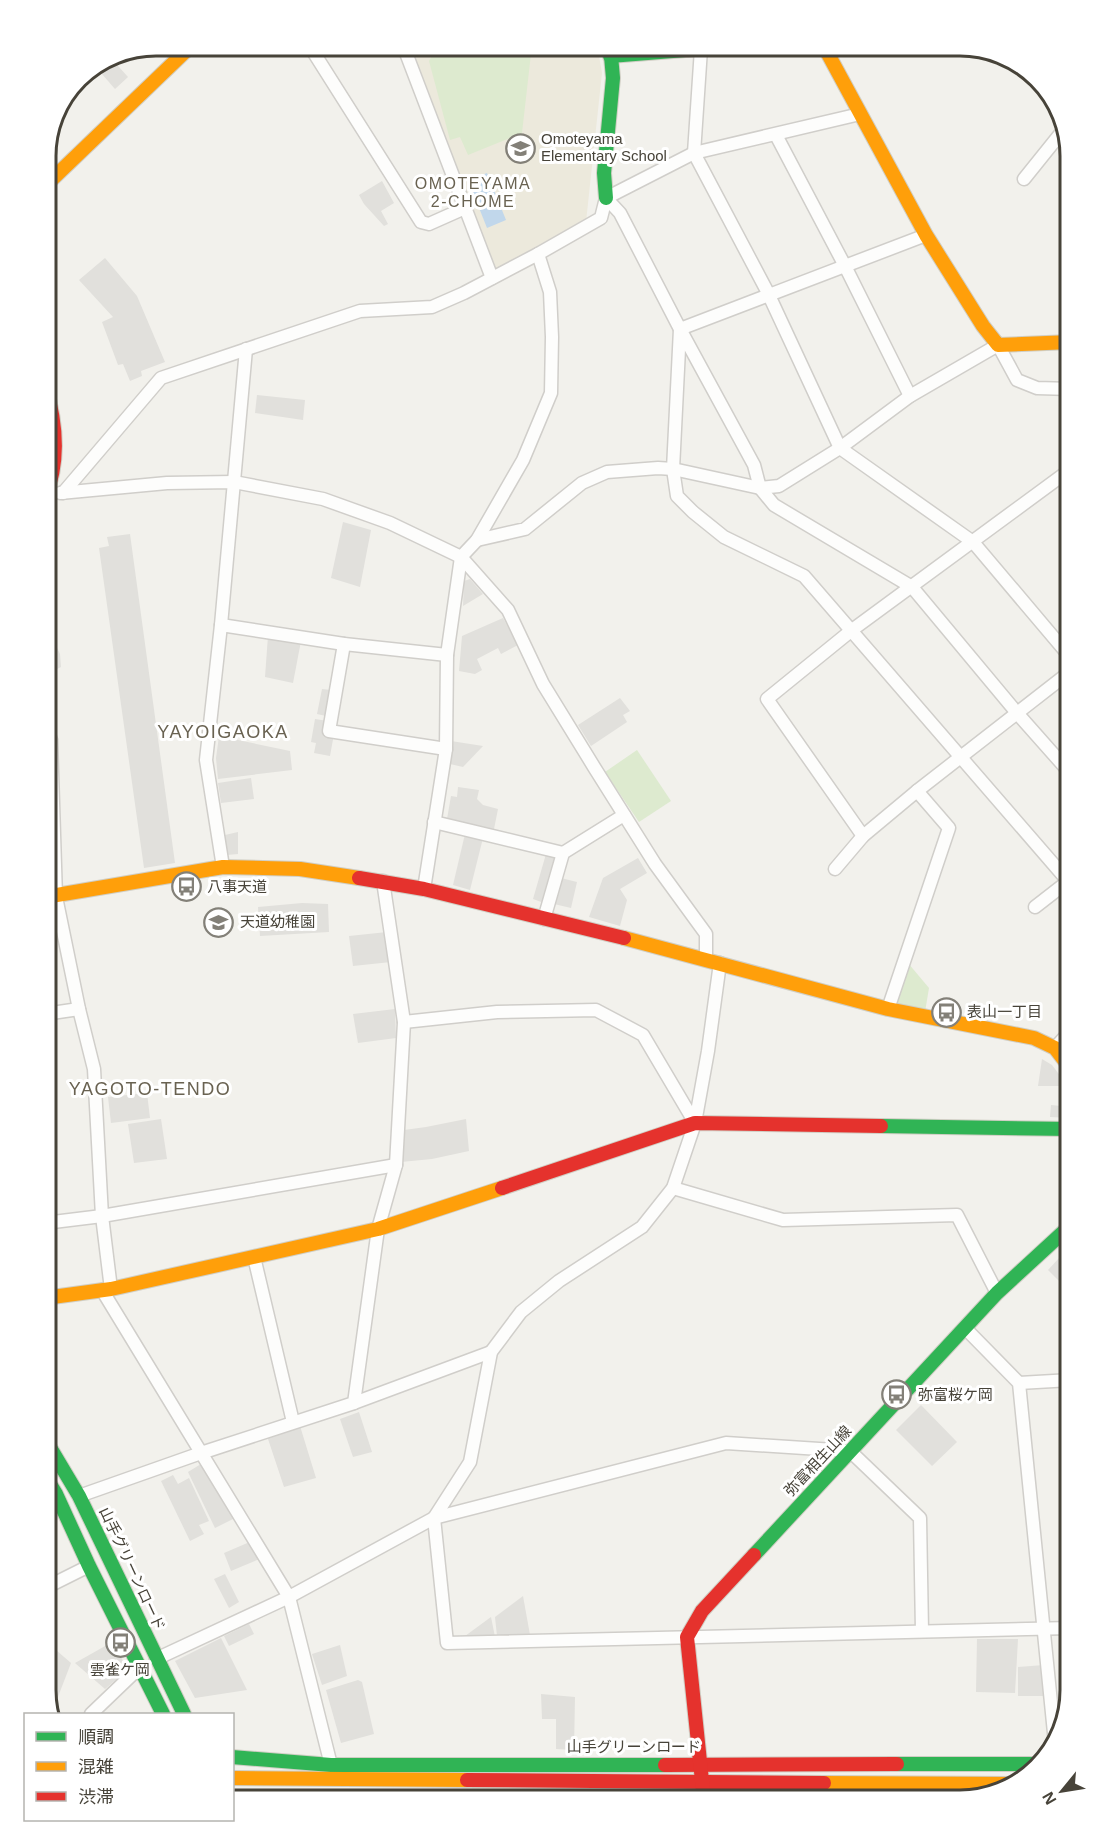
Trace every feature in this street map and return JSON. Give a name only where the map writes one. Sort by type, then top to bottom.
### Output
[{"type":"street","points":[[56,175],[181,56]]},
{"type":"street","points":[[316,56],[421,222],[429,224],[465,207]]},
{"type":"street","points":[[411,56],[492,278]]},
{"type":"street","points":[[63,493],[161,378],[360,311],[432,307],[538,254],[601,218],[606,198],[604,173],[613,78],[611,56]]},
{"type":"street","points":[[701,56],[694,153],[769,295],[840,448],[973,542],[1060,645]]},
{"type":"street","points":[[829,56],[926,235],[983,326],[998,345],[1017,380],[1037,388],[1060,388]]},
{"type":"street","points":[[606,198],[694,153],[860,114]]},
{"type":"street","points":[[776,135],[846,266],[910,396]]},
{"type":"street","points":[[1024,179],[1058,136]]},
{"type":"street","points":[[606,198],[621,213],[680,329],[754,465],[760,488],[774,505],[912,587],[1060,762]]},
{"type":"street","points":[[680,329],[926,235]]},
{"type":"street","points":[[424,889],[446,749],[447,655],[461,556],[477,540],[523,460],[551,393],[550,292],[538,254]]},
{"type":"street","points":[[680,329],[673,469],[677,496],[724,537],[804,576],[960,758],[1060,870]]},
{"type":"street","points":[[477,540],[525,529],[582,483],[607,472],[673,469],[760,488],[779,486],[840,448],[910,396],[998,345],[1060,342]]},
{"type":"street","points":[[223,867],[206,760],[221,625],[246,349]]},
{"type":"street","points":[[863,836],[767,699],[852,630],[1060,477]]},
{"type":"street","points":[[56,493],[167,483],[234,482],[323,499],[390,523],[461,556],[508,610],[543,684],[655,864],[706,934],[713,962],[708,1051],[695,1123],[673,1188],[642,1227],[559,1281],[521,1312],[491,1352],[470,1462],[434,1518],[447,1644],[1060,1628]]},
{"type":"street","points":[[221,625],[344,644],[447,655]]},
{"type":"street","points":[[344,644],[329,731],[446,749]]},
{"type":"street","points":[[835,869],[863,836],[1060,680]]},
{"type":"street","points":[[888,1010],[949,828],[917,791]]},
{"type":"street","points":[[544,919],[563,853],[624,815]]},
{"type":"street","points":[[435,822],[563,853]]},
{"type":"street","points":[[56,896],[223,867],[300,869],[383,881],[677,951],[888,1010],[1034,1038],[1055,1048],[1060,1055]]},
{"type":"street","points":[[354,1403],[378,1229],[396,1165],[404,1022],[383,881]]},
{"type":"street","points":[[1035,907],[1060,887]]},
{"type":"street","points":[[56,917],[94,1069],[106,1289],[201,1453],[289,1598],[331,1765]]},
{"type":"street","points":[[56,1012],[79,1009]]},
{"type":"street","points":[[404,1022],[497,1012],[596,1010],[643,1035],[695,1123]]},
{"type":"street","points":[[1055,1048],[1060,1042]]},
{"type":"street","points":[[56,1296],[106,1289],[378,1229],[695,1123],[1060,1129]]},
{"type":"street","points":[[56,1222],[102,1216],[396,1165]]},
{"type":"street","points":[[673,1188],[783,1220],[957,1215],[997,1293]]},
{"type":"street","name":"弥富相生山線","points":[[687,1637],[702,1611],[850,1450],[997,1293],[1060,1235]]},
{"type":"street","points":[[254,1257],[293,1422]]},
{"type":"street","points":[[964,1328],[1020,1383],[1053,1725]]},
{"type":"street","points":[[79,1496],[354,1403],[491,1352]]},
{"type":"street","points":[[1020,1383],[1060,1381]]},
{"type":"street","points":[[156,1659],[289,1598],[434,1518],[726,1443],[850,1450],[920,1518],[922,1631]]},
{"type":"street","name":"山手グリーンロード","points":[[56,1457],[79,1496],[183,1713]]},
{"type":"street","points":[[56,1496],[162,1713]]},
{"type":"street","points":[[56,1582],[89,1566]]},
{"type":"street","points":[[687,1637],[703,1790]]},
{"type":"street","points":[[92,1713],[139,1668]]},
{"type":"street","name":"山手グリーンロード","points":[[234,1757],[331,1765],[1027,1764]]},
{"type":"street","points":[[234,1778],[992,1784]]},
{"type":"shaded area","name":"Omoteyama Elementary School","points":[[413,56],[599,56],[602,73],[586,222],[498,270],[494,270],[412,62]]},
{"type":"shaded area","points":[[116,64],[128,77],[115,89],[100,72]]},
{"type":"shaded area","points":[[382,181],[394,203],[381,211],[388,224],[384,226],[359,195]]},
{"type":"shaded area","points":[[105,258],[137,296],[165,362],[141,371],[142,376],[130,381],[123,364],[118,365],[102,322],[113,317],[79,280]]},
{"type":"shaded area","points":[[257,395],[305,400],[303,420],[255,413]]},
{"type":"shaded area","points":[[343,522],[371,530],[360,587],[331,578]]},
{"type":"shaded area","points":[[130,534],[175,863],[144,868],[99,548],[109,546],[107,537]]},
{"type":"shaded area","points":[[470,579],[483,594],[463,606],[464,581]]},
{"type":"shaded area","points":[[503,618],[518,645],[501,654],[498,648],[477,659],[482,670],[475,674],[459,671],[462,636]]},
{"type":"shaded area","points":[[268,636],[301,641],[293,683],[265,677]]},
{"type":"shaded area","points":[[56,646],[60,654],[61,667],[56,670]]},
{"type":"shaded area","points":[[322,689],[331,690],[326,716],[317,714]]},
{"type":"shaded area","points":[[620,698],[630,711],[623,715],[627,722],[591,746],[578,725]]},
{"type":"shaded area","points":[[315,719],[328,721],[334,734],[330,756],[314,753],[316,743],[311,742]]},
{"type":"shaded area","points":[[219,736],[290,751],[292,770],[218,779],[216,758]]},
{"type":"shaded area","points":[[451,741],[483,746],[463,767],[450,764]]},
{"type":"shaded area","points":[[251,778],[254,799],[221,803],[218,783]]},
{"type":"shaded area","points":[[458,787],[479,790],[477,799],[483,805],[498,809],[494,829],[447,819],[451,796],[457,797]]},
{"type":"shaded area","points":[[238,832],[238,854],[227,855],[225,835]]},
{"type":"shaded area","points":[[465,834],[483,838],[470,890],[453,885]]},
{"type":"shaded area","points":[[546,854],[557,858],[544,903],[533,899]]},
{"type":"shaded area","points":[[638,858],[647,873],[620,889],[627,900],[620,926],[589,917],[603,878]]},
{"type":"shaded area","points":[[561,878],[577,882],[571,908],[554,904]]},
{"type":"shaded area","points":[[302,903],[328,904],[329,932],[260,936],[258,907]]},
{"type":"shaded area","points":[[387,932],[391,962],[353,966],[349,936]]},
{"type":"shaded area","points":[[395,1009],[396,1038],[358,1043],[353,1014]]},
{"type":"shaded area","points":[[1042,1059],[1052,1065],[1060,1076],[1060,1086],[1038,1086]]},
{"type":"shaded area","points":[[147,1093],[150,1118],[111,1123],[108,1097]]},
{"type":"shaded area","points":[[1051,1105],[1060,1106],[1060,1117],[1050,1117]]},
{"type":"shaded area","points":[[161,1119],[167,1159],[134,1163],[128,1124]]},
{"type":"shaded area","points":[[466,1119],[469,1151],[432,1159],[401,1162],[404,1130]]},
{"type":"shaded area","points":[[1060,1257],[1060,1282],[1048,1270]]},
{"type":"shaded area","points":[[921,1405],[957,1442],[932,1466],[896,1430]]},
{"type":"shaded area","points":[[359,1412],[372,1452],[353,1457],[340,1419]]},
{"type":"shaded area","points":[[300,1426],[316,1478],[284,1487],[267,1436]]},
{"type":"shaded area","points":[[201,1464],[235,1518],[215,1528],[188,1472]]},
{"type":"shaded area","points":[[173,1475],[178,1484],[189,1478],[209,1521],[199,1525],[204,1534],[190,1541],[161,1481]]},
{"type":"shaded area","points":[[252,1541],[262,1558],[231,1571],[224,1553]]},
{"type":"shaded area","points":[[225,1574],[239,1602],[229,1608],[214,1579]]},
{"type":"shaded area","points":[[523,1596],[530,1635],[497,1636],[495,1617]]},
{"type":"shaded area","points":[[491,1617],[495,1637],[461,1639]]},
{"type":"shaded area","points":[[249,1624],[254,1634],[229,1646],[224,1636]]},
{"type":"shaded area","points":[[221,1638],[247,1690],[195,1698],[175,1661]]},
{"type":"shaded area","points":[[977,1639],[1018,1639],[1015,1693],[976,1692]]},
{"type":"shaded area","points":[[114,1641],[127,1670],[105,1689],[75,1663]]},
{"type":"shaded area","points":[[340,1645],[347,1676],[322,1685],[312,1654]]},
{"type":"shaded area","points":[[56,1650],[71,1663],[56,1702]]},
{"type":"shaded area","points":[[1044,1665],[1047,1696],[1018,1696],[1018,1667]]},
{"type":"shaded area","points":[[358,1680],[362,1682],[374,1734],[341,1743],[326,1690]]},
{"type":"shaded area","points":[[541,1694],[575,1697],[574,1750],[556,1749],[556,1719],[542,1719]]},
{"type":"green space","points":[[432,56],[531,56],[522,133],[468,155],[460,137],[450,140],[429,61]]},
{"type":"green space","points":[[637,750],[671,801],[639,822],[605,772]]},
{"type":"green space","points":[[908,963],[929,988],[925,1012],[894,1006]]},
{"type":"water","points":[[487,173],[506,220],[487,228],[468,180]]},
{"type":"traffic: fast","points":[[606,198],[604,173],[613,78],[611,56]]},
{"type":"traffic: fast","points":[[881,1126],[1060,1129]]},
{"type":"traffic: fast","points":[[754,1555],[997,1293],[1060,1235]]},
{"type":"traffic: fast","points":[[56,1457],[79,1496],[184,1713]]},
{"type":"traffic: fast","points":[[56,1494],[89,1566],[162,1713]]},
{"type":"traffic: fast","points":[[234,1757],[331,1765],[665,1765]]},
{"type":"traffic: fast","points":[[897,1764],[1027,1764]]},
{"type":"traffic: slow","points":[[56,175],[181,56]]},
{"type":"traffic: slow","points":[[829,56],[926,235],[983,326],[998,345],[1060,342]]},
{"type":"traffic: slow","points":[[56,895],[223,867],[300,869],[359,878]]},
{"type":"traffic: slow","points":[[624,938],[888,1009],[1034,1038],[1055,1048],[1060,1055]]},
{"type":"traffic: slow","points":[[56,1296],[111,1289],[378,1229],[502,1188]]},
{"type":"traffic: slow","points":[[234,1778],[467,1780]]},
{"type":"traffic: slow","points":[[824,1783],[991,1784]]},
{"type":"traffic: jam","points":[[359,878],[424,889],[624,938]]},
{"type":"traffic: jam","points":[[502,1188],[695,1123],[881,1126]]},
{"type":"traffic: jam","points":[[703,1790],[687,1637],[702,1611],[754,1555]]},
{"type":"traffic: jam","points":[[665,1765],[897,1764]]},
{"type":"traffic: jam","points":[[467,1780],[824,1783]]},
{"type":"place","name":"Omoteyama Elementary School","points":[[520,148]]},
{"type":"place","name":"八事天道","points":[[186,887]]},
{"type":"place","name":"天道幼稚園","points":[[219,922]]},
{"type":"place","name":"表山一丁目","points":[[946,1012]]},
{"type":"place","name":"弥富桜ケ岡","points":[[897,1395]]},
{"type":"place","name":"雲雀ケ岡","points":[[120,1643]]},
{"type":"district","name":"OMOTEYAMA 2-CHOME","points":[[473,192]]},
{"type":"district","name":"YAYOIGAOKA","points":[[223,732]]},
{"type":"district","name":"YAGOTO-TENDO","points":[[150,1089]]}]
